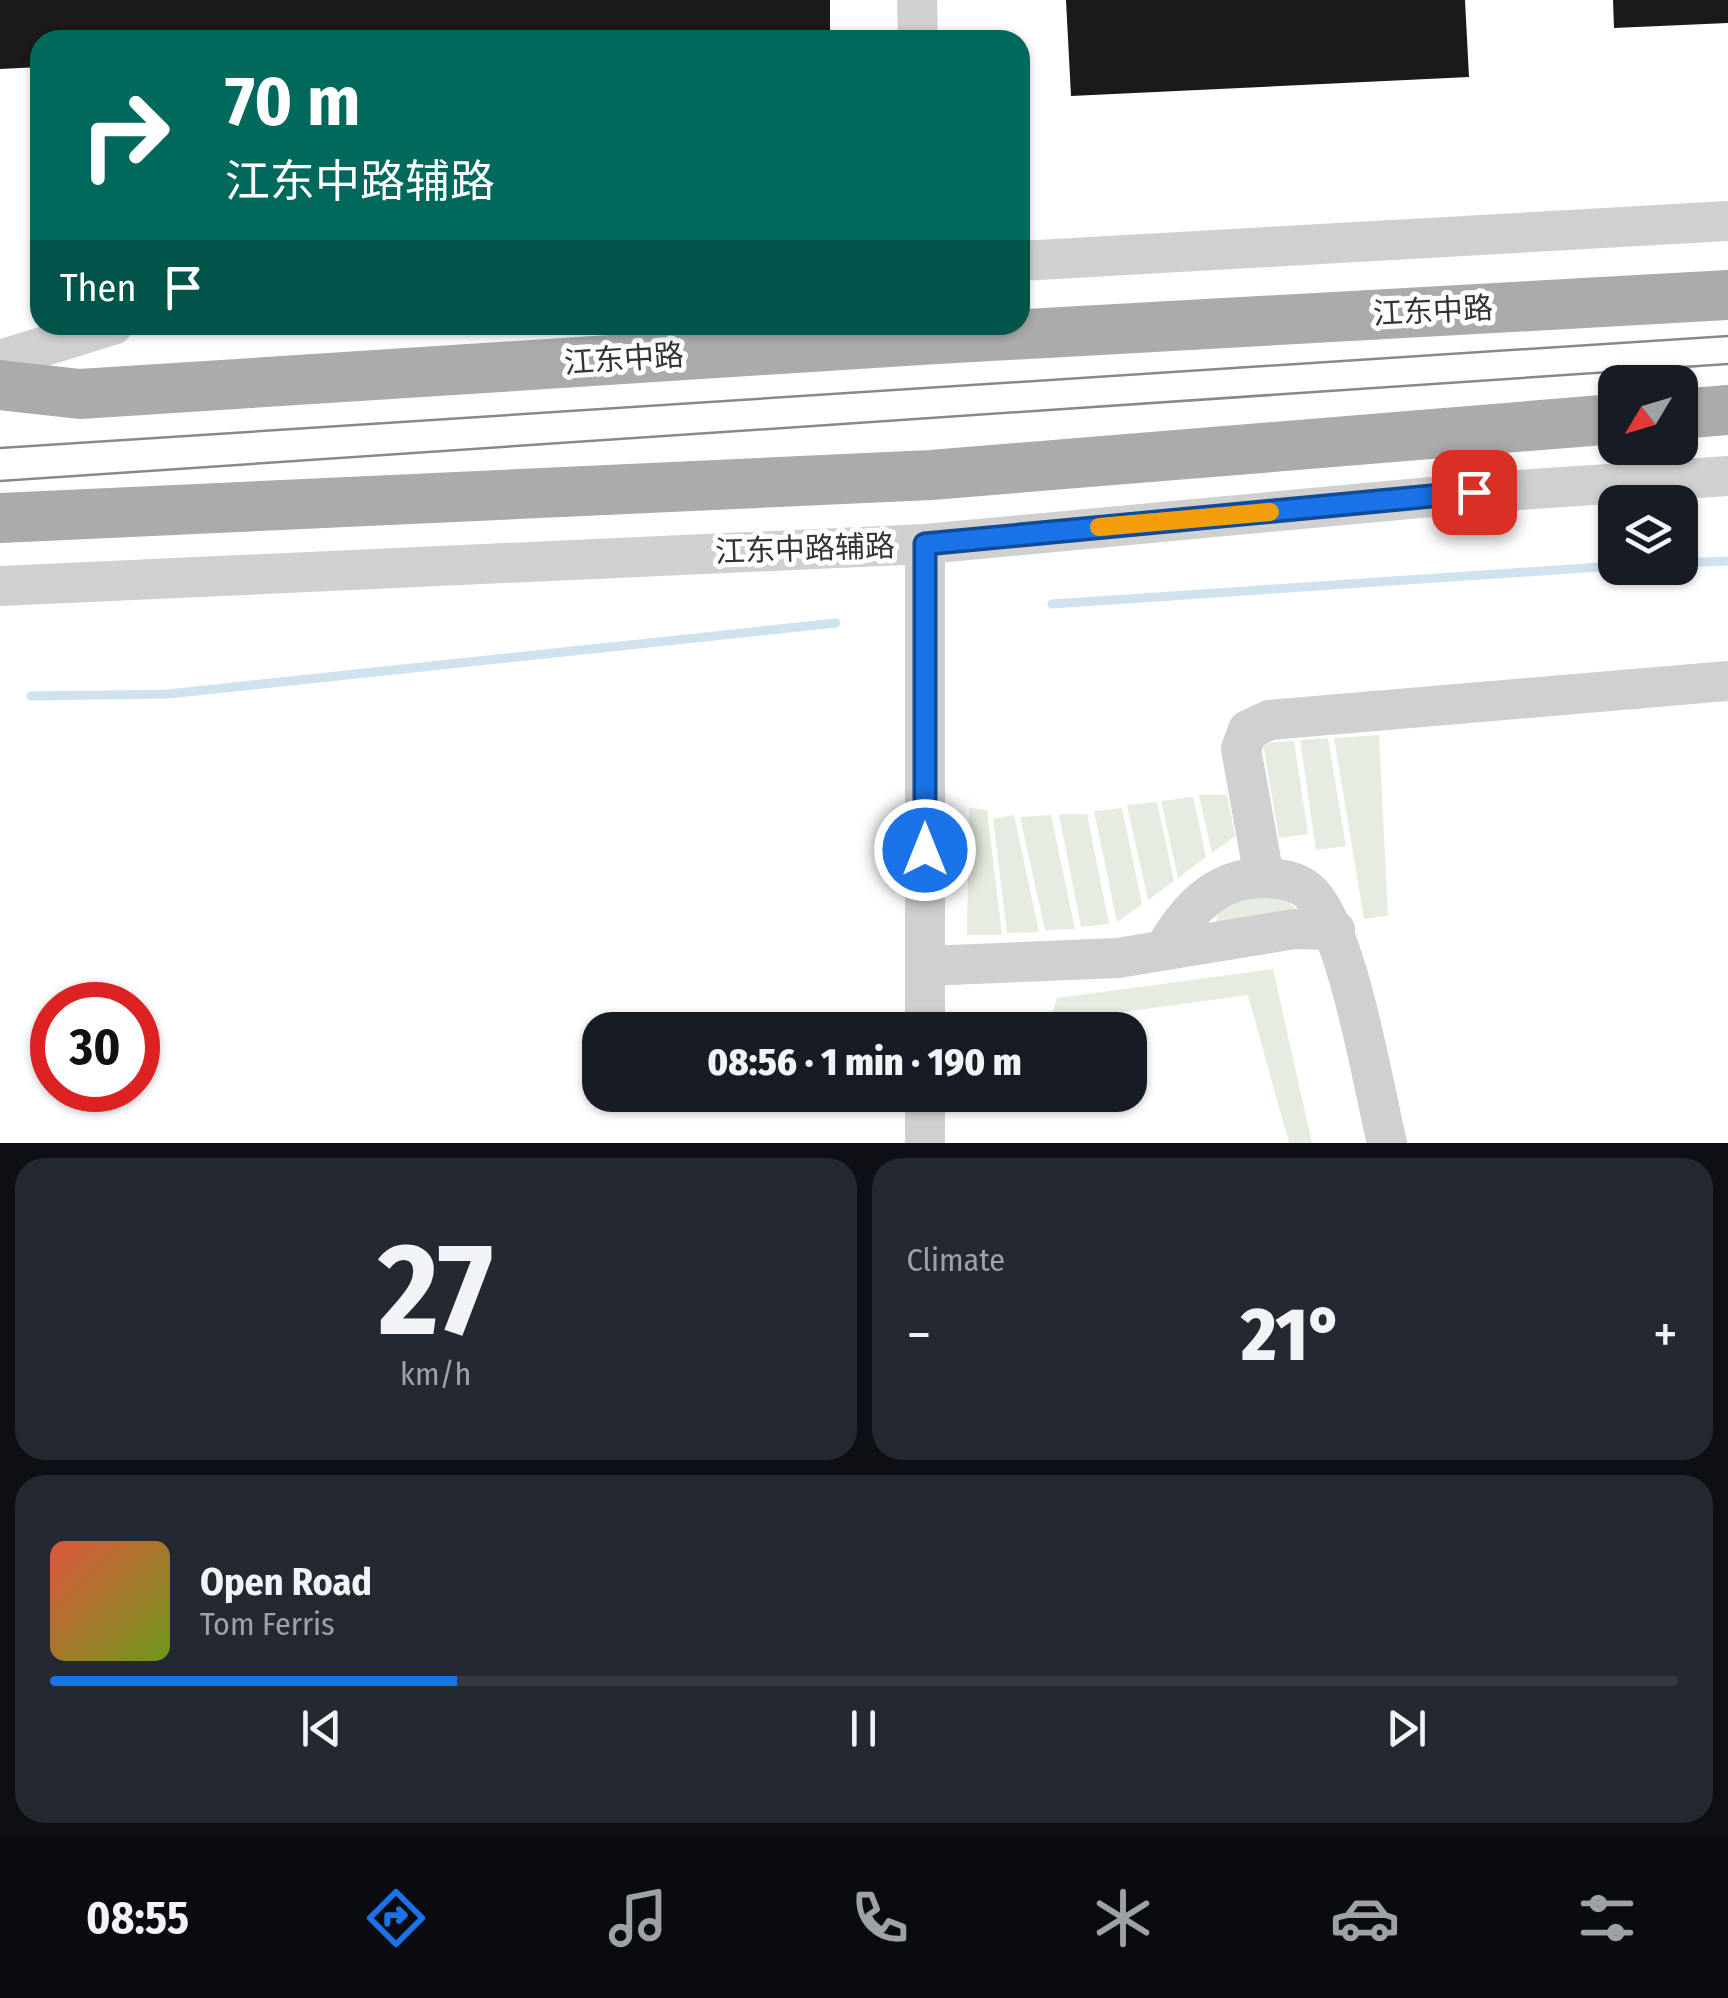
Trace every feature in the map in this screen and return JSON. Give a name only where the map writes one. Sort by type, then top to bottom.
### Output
[{"type":"main road","name":"江东中路","points":[[1030,334],[1728,295]]},
{"type":"main road","name":"江东中路","points":[[0,385],[80,394],[1010,335]]},
{"type":"main road","points":[[1698,412],[1728,410]]},
{"type":"main road","points":[[0,518],[931,475],[1598,420]]},
{"type":"street","points":[[917,0],[918,30]]},
{"type":"street","points":[[1030,260],[1728,221]]},
{"type":"street","points":[[0,360],[81,335]]},
{"type":"street","name":"江东中路辅路","points":[[0,586],[925,544],[1474,492],[1728,476]]},
{"type":"street","points":[[925,544],[925,1012]]},
{"type":"street","points":[[1264,877],[1241,749],[1248,730],[1269,720],[1728,681]]},
{"type":"street","points":[[1164,950],[1183,918],[1204,899],[1234,881],[1264,877],[1307,890],[1335,930],[1388,1143]]},
{"type":"street","points":[[925,966],[1118,958],[1294,928],[1335,930]]},
{"type":"street","points":[[925,1112],[925,1143]]},
{"type":"shaded area","points":[[1379,735],[1388,916],[1364,919],[1334,738]]},
{"type":"shaded area","points":[[1328,738],[1346,846],[1316,850],[1300,740]]},
{"type":"shaded area","points":[[1294,741],[1308,834],[1279,838],[1263,743]]},
{"type":"shaded area","points":[[1199,795],[1227,795],[1235,836],[1212,853]]},
{"type":"shaded area","points":[[1193,797],[1206,857],[1178,878],[1161,801]]},
{"type":"shaded area","points":[[1157,802],[1174,881],[1148,900],[1127,805]]},
{"type":"shaded area","points":[[969,808],[987,810],[1002,935],[967,935]]},
{"type":"shaded area","points":[[1122,808],[1142,904],[1117,922],[1094,811]]},
{"type":"shaded area","points":[[1059,814],[1087,814],[1109,924],[1081,927]]},
{"type":"shaded area","points":[[1014,815],[1039,932],[1007,933],[993,819]]},
{"type":"shaded area","points":[[1051,815],[1075,929],[1045,930],[1020,817]]},
{"type":"shaded area","points":[[1283,896],[1297,911],[1215,930],[1218,913],[1236,897]]},
{"type":"shaded area","points":[[1273,969],[1312,1143],[1289,1143],[1248,995],[1123,1012],[1053,1012],[1057,998]]},
{"type":"building","points":[[0,0],[830,0],[830,30],[30,30],[30,68],[0,69]]},
{"type":"building","points":[[1066,0],[1465,0],[1469,77],[1071,96]]},
{"type":"building","points":[[1613,0],[1728,0],[1728,23],[1614,28]]},
{"type":"waterway","points":[[1698,562],[1728,561]]},
{"type":"waterway","points":[[1052,604],[1598,567]]},
{"type":"waterway","points":[[31,696],[168,694],[836,623]]},
{"type":"tram line","points":[[0,448],[1728,336]]},
{"type":"tram line","points":[[0,481],[1728,364]]},
{"type":"slow traffic","points":[[1099,527],[1270,512]]},
{"type":"route","points":[[925,850],[925,544],[1474,492]]}]
